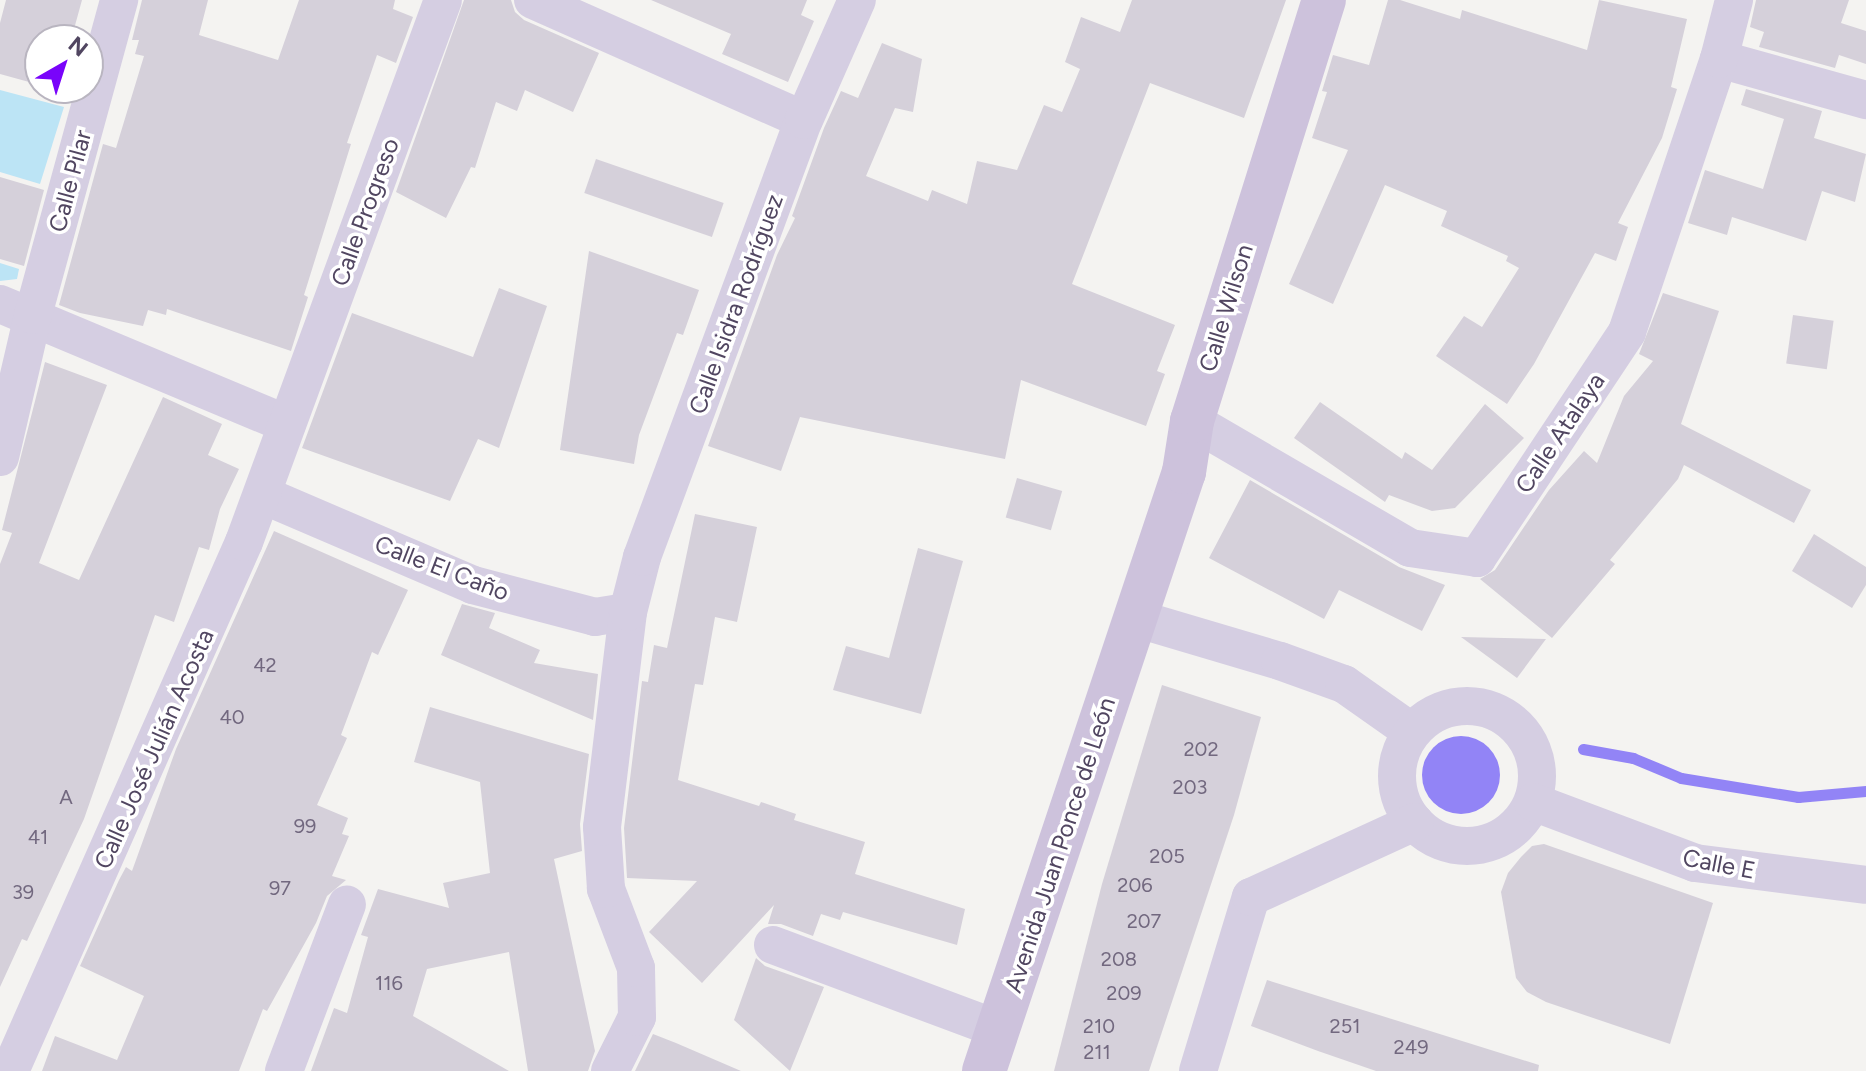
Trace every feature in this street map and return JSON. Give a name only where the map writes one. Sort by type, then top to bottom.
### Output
[{"type":"main road","name":"Calle Wilson","points":[[1135,618],[1184,472],[1192,421],[1324,0]]},
{"type":"main road","name":"Avenida Juan Ponce de León","points":[[984,1071],[1135,618]]},
{"type":"street","name":"Calle Pilar","points":[[0,457],[16,310],[119,0]]},
{"type":"street","name":"Calle Progreso","points":[[287,424],[443,0]]},
{"type":"street","points":[[533,0],[804,120]]},
{"type":"street","name":"Calle Isidra Rodríguez","points":[[610,1071],[637,1017],[636,968],[606,889],[602,827],[628,612],[642,557],[804,120],[857,0]]},
{"type":"street","name":"Calle Atalaya","points":[[1192,421],[1410,548],[1477,558],[1627,332],[1719,59],[1734,0]]},
{"type":"street","points":[[1719,59],[1866,100]]},
{"type":"street","points":[[16,310],[287,424]]},
{"type":"street","name":"Calle José Julián Acosta","points":[[10,1071],[263,495],[287,424]]},
{"type":"street","name":"Calle El Caño","points":[[263,495],[473,585],[595,617],[628,612]]},
{"type":"street","points":[[1135,618],[1280,661],[1344,684],[1412,732]]},
{"type":"street","points":[[1454,708],[1484,708],[1518,728],[1533,753],[1537,783],[1533,802],[1508,834],[1490,843],[1470,846],[1449,844],[1431,836],[1415,822],[1404,806],[1397,768],[1412,732],[1427,719],[1454,708]]},
{"type":"street","name":"Calle E","points":[[1533,802],[1695,863],[1866,885]]},
{"type":"street","points":[[1202,1070],[1251,897],[1415,822]]},
{"type":"street","points":[[284,1071],[347,904]]},
{"type":"street","points":[[773,945],[998,1029]]},
{"type":"shaded area","points":[[0,90],[24,96],[24,104],[64,107],[40,184],[0,172]]},
{"type":"shaded area","points":[[0,263],[19,269],[17,279],[0,281]]},
{"type":"shaded area","points":[[1461,736],[1476,739],[1489,747],[1497,760],[1500,775],[1497,790],[1489,803],[1476,811],[1461,814],[1446,811],[1433,803],[1425,790],[1422,775],[1425,760],[1433,747],[1446,739]]},
{"type":"building","points":[[6,0],[82,0],[75,24],[24,24],[24,81],[0,74],[0,23]]},
{"type":"building","points":[[142,0],[208,0],[199,35],[278,60],[299,0],[395,0],[393,9],[413,17],[396,63],[377,55],[347,143],[351,144],[304,295],[308,297],[291,351],[167,309],[166,315],[148,310],[143,326],[80,313],[59,305],[103,144],[116,148],[144,56],[135,54],[139,40],[132,40]]},
{"type":"building","points":[[464,0],[511,0],[515,12],[524,20],[599,53],[573,112],[525,90],[517,111],[496,102],[475,168],[471,167],[446,218],[396,192]]},
{"type":"building","points":[[651,0],[807,0],[801,15],[814,21],[788,82],[722,54],[731,34]]},
{"type":"building","points":[[1132,0],[1286,0],[1244,118],[1150,83],[1072,284],[1175,325],[1157,371],[1165,374],[1146,426],[1021,380],[1005,459],[800,417],[781,471],[708,446],[777,255],[795,218],[792,216],[824,128],[841,91],[858,98],[882,43],[922,59],[913,112],[895,108],[866,176],[928,201],[932,190],[967,204],[977,161],[1017,170],[1044,105],[1062,112],[1080,69],[1065,62],[1081,17],[1120,32]]},
{"type":"building","points":[[1388,0],[1400,0],[1460,19],[1462,10],[1587,50],[1599,0],[1687,19],[1671,87],[1677,89],[1662,138],[1618,223],[1628,227],[1616,261],[1595,253],[1534,364],[1507,404],[1436,356],[1464,316],[1482,327],[1519,268],[1506,261],[1508,256],[1441,226],[1447,211],[1385,185],[1333,304],[1289,284],[1348,150],[1312,138],[1327,92],[1322,91],[1333,55],[1369,65]]},
{"type":"building","points":[[1756,0],[1849,0],[1841,23],[1866,31],[1866,64],[1839,55],[1835,68],[1759,47],[1764,32],[1750,27]]},
{"type":"building","points":[[1746,89],[1822,111],[1814,138],[1866,154],[1855,202],[1822,191],[1806,241],[1732,217],[1727,235],[1688,223],[1705,170],[1763,189],[1784,119],[1741,105]]},
{"type":"building","points":[[596,159],[724,203],[712,237],[584,193]]},
{"type":"building","points":[[0,177],[44,190],[24,266],[0,259]]},
{"type":"building","points":[[589,251],[699,290],[683,335],[677,333],[639,435],[634,464],[560,450]]},
{"type":"building","points":[[499,288],[547,306],[499,448],[478,439],[450,501],[302,448],[352,313],[473,357]]},
{"type":"building","points":[[1663,293],[1719,311],[1681,424],[1811,490],[1794,523],[1684,465],[1678,479],[1610,560],[1615,564],[1552,638],[1480,579],[1495,570],[1549,490],[1584,451],[1597,463],[1624,396],[1653,361],[1639,354]]},
{"type":"building","points":[[1793,315],[1834,321],[1827,369],[1786,364]]},
{"type":"building","points":[[45,362],[107,385],[39,563],[79,580],[163,397],[222,424],[208,455],[239,469],[220,509],[209,550],[199,547],[174,622],[155,615],[84,819],[27,941],[22,939],[0,987],[0,564],[12,533],[2,530]]},
{"type":"building","points":[[1320,402],[1402,459],[1405,452],[1432,470],[1485,404],[1524,438],[1455,508],[1432,511],[1389,495],[1385,502],[1294,438]]},
{"type":"building","points":[[1017,478],[1062,491],[1051,530],[1006,517]]},
{"type":"building","points":[[1250,480],[1399,567],[1445,585],[1422,631],[1339,590],[1324,619],[1209,558]]},
{"type":"building","points":[[695,514],[757,527],[737,622],[715,617],[703,685],[695,684],[678,780],[759,806],[761,802],[796,814],[794,820],[865,842],[855,874],[965,909],[957,945],[843,912],[840,920],[821,914],[813,936],[781,924],[768,924],[774,905],[702,983],[649,932],[697,881],[627,878],[624,828],[642,681],[648,682],[654,645],[667,648]]},
{"type":"building","points":[[274,531],[408,590],[378,655],[372,652],[341,735],[347,738],[317,805],[348,818],[342,834],[349,836],[332,876],[346,880],[327,896],[316,923],[267,1011],[263,1009],[239,1071],[42,1071],[55,1036],[117,1060],[144,996],[80,966],[126,867],[132,871],[176,749]]},
{"type":"building","points":[[1814,534],[1866,567],[1866,585],[1852,608],[1792,571]]},
{"type":"building","points":[[918,548],[963,561],[921,714],[833,690],[846,646],[889,658]]},
{"type":"building","points":[[462,604],[495,613],[489,628],[540,650],[534,663],[598,674],[593,720],[441,655]]},
{"type":"building","points":[[1461,637],[1546,639],[1517,678]]},
{"type":"building","points":[[1162,685],[1261,717],[1234,815],[1149,1071],[1054,1071],[1102,884]]},
{"type":"building","points":[[430,707],[589,754],[580,824],[582,851],[554,859],[595,1051],[588,1071],[528,1071],[509,952],[427,969],[413,1016],[509,1071],[311,1071],[334,1008],[347,1013],[368,937],[361,935],[378,889],[449,908],[443,883],[490,873],[480,782],[414,762]]},
{"type":"building","points":[[1544,844],[1713,903],[1670,1044],[1546,1002],[1527,992],[1516,978],[1501,892],[1508,873],[1521,857],[1532,846]]},
{"type":"building","points":[[756,958],[765,966],[824,987],[790,1071],[734,1020]]},
{"type":"building","points":[[1267,980],[1539,1065],[1538,1071],[1376,1071],[1251,1026]]},
{"type":"building","points":[[653,1034],[676,1043],[741,1071],[635,1071]]},
{"type":"waterway","points":[[1583,749],[1633,758],[1681,778],[1798,797],[1866,791]]}]
